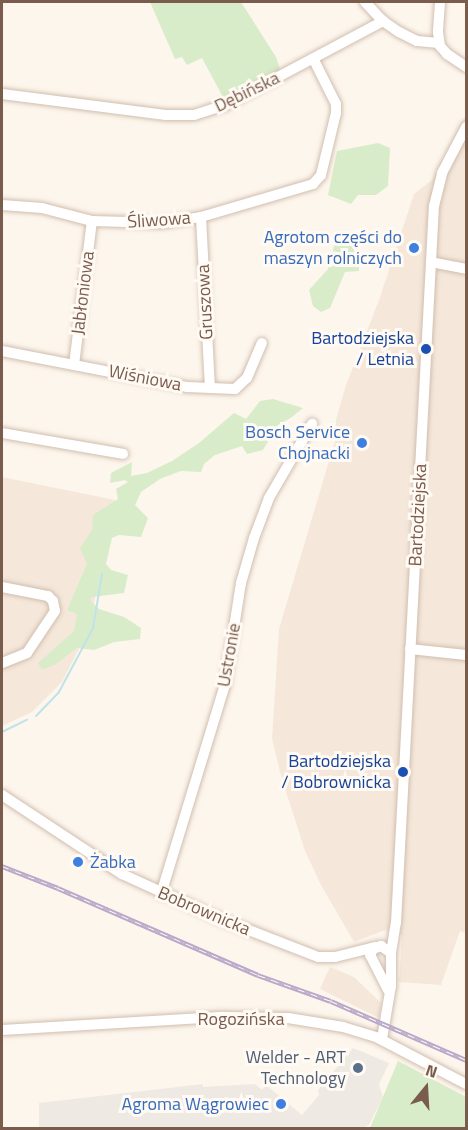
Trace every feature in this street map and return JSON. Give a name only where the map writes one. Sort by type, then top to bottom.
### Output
[{"type":"street","points":[[365,2],[383,21],[417,41],[439,43]]},
{"type":"street","points":[[440,2],[439,43],[444,52],[466,67]]},
{"type":"street","name":"Dębińska","points":[[2,94],[185,116],[227,104],[383,21]]},
{"type":"street","name":"Śliwowa","points":[[2,205],[42,208],[92,221],[161,224],[201,217],[313,184],[321,175],[336,104],[313,58]]},
{"type":"street","name":"Bartodziejska","points":[[382,1039],[391,980],[390,957],[396,923],[431,262],[438,185],[444,168],[466,127]]},
{"type":"street","name":"Gruszowa","points":[[201,217],[210,387]]},
{"type":"street","name":"Jabłoniowa","points":[[74,365],[92,221]]},
{"type":"street","points":[[431,262],[466,269]]},
{"type":"street","name":"Wiśniowa","points":[[2,351],[187,387],[235,389],[247,378],[262,343]]},
{"type":"street","name":"Ustronie","points":[[161,894],[225,685],[241,583],[254,538],[269,498],[312,424]]},
{"type":"street","points":[[2,433],[123,454]]},
{"type":"street","points":[[2,587],[48,596],[53,601],[55,611],[27,653],[2,663]]},
{"type":"street","points":[[410,649],[466,655]]},
{"type":"street","name":"Bobrownicka","points":[[2,795],[122,874],[161,894],[311,955],[331,958],[376,947]]},
{"type":"street","name":"Bartodziejska","points":[[372,962],[376,947],[391,927],[396,910]]},
{"type":"street","points":[[357,952],[381,967],[390,957],[384,946],[376,947]]},
{"type":"street","points":[[372,962],[388,990]]},
{"type":"street","name":"Rogozińska","points":[[2,1030],[199,1018],[273,1017],[331,1024],[382,1039],[466,1084]]},
{"type":"shaded area","points":[[466,114],[466,933],[460,931],[441,985],[399,982],[402,935],[385,930],[354,942],[321,885],[305,851],[281,776],[272,738],[279,629],[335,441],[336,420],[346,385],[379,300],[414,194],[432,180]]},
{"type":"shaded area","points":[[2,477],[115,500],[89,629],[62,682],[32,712],[2,726]]},
{"type":"shaded area","points":[[330,967],[354,977],[381,1003],[379,1018],[320,989]]},
{"type":"shaded area","points":[[353,1048],[389,1063],[379,1084],[383,1097],[369,1125],[362,1128],[39,1128],[39,1103],[203,1084],[203,1087],[255,1084],[262,1090],[266,1085],[302,1115],[319,1095],[318,1090]]},
{"type":"green space","points":[[150,2],[241,2],[276,57],[280,69],[224,99],[202,58],[187,65],[182,57],[175,59]]},
{"type":"green space","points":[[378,143],[390,148],[388,186],[376,195],[358,195],[351,204],[328,195],[337,151]]},
{"type":"green space","points":[[341,240],[353,246],[359,259],[359,271],[345,272],[330,308],[321,312],[313,306],[309,290],[328,269],[334,246]]},
{"type":"green space","points":[[273,399],[303,408],[278,425],[263,450],[247,454],[242,446],[215,455],[204,464],[201,472],[181,471],[160,479],[141,492],[135,505],[148,518],[141,537],[119,535],[112,538],[106,564],[111,570],[128,575],[124,593],[92,597],[90,600],[99,609],[124,617],[141,628],[140,639],[114,642],[94,650],[77,648],[56,664],[42,670],[38,663],[74,631],[77,614],[67,610],[87,564],[80,548],[92,530],[93,515],[118,499],[116,489],[128,482],[125,480],[110,483],[111,473],[132,462],[131,476],[147,473],[172,461],[199,443],[234,413],[246,419],[260,401]]},
{"type":"green space","points":[[398,1061],[466,1097],[466,1128],[370,1128]]},
{"type":"waterway","points":[[36,716],[59,692],[93,628],[102,574]]},
{"type":"waterway","points":[[2,732],[27,720]]},
{"type":"railway","points":[[2,866],[258,975],[331,1001],[466,1060]]},
{"type":"place","name":"Agrotom części do maszyn rolniczych","points":[[414,248]]},
{"type":"place","name":"Bartodziejska / Letnia","points":[[426,349]]},
{"type":"place","name":"Bosch Service Chojnacki","points":[[362,443]]},
{"type":"place","name":"Bartodziejska / Bobrownicka","points":[[403,772]]},
{"type":"place","name":"Żabka","points":[[78,862]]},
{"type":"place","name":"Welder - ART Technology","points":[[358,1068]]},
{"type":"place","name":"Agroma Wągrowiec","points":[[281,1104]]}]
